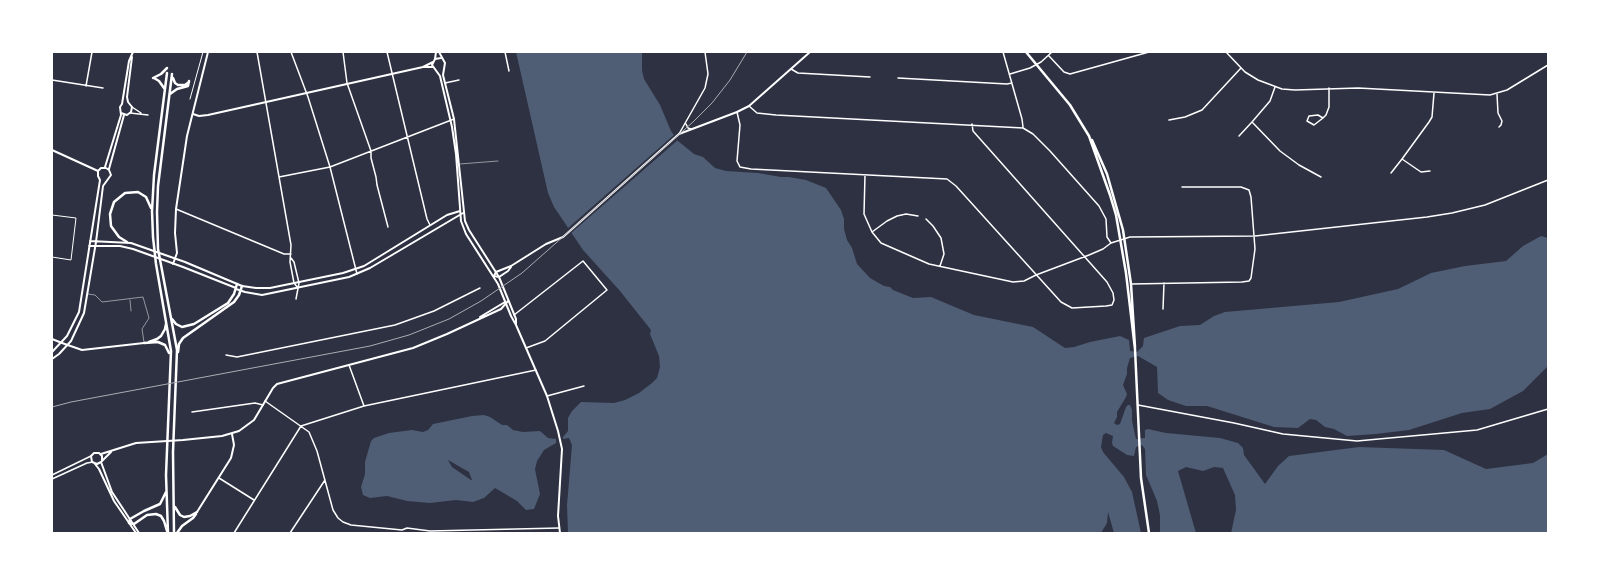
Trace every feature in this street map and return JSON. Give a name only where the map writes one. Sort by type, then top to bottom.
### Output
[{"type":"main road","points":[[1026,52],[1070,104],[1096,147],[1107,174],[1117,205],[1131,284],[1136,342],[1135,349]]},
{"type":"main road","points":[[165,89],[161,83],[153,78],[163,73],[167,68]]},
{"type":"main road","points":[[167,73],[154,175],[152,237],[170,338],[167,431],[168,533]]},
{"type":"main road","points":[[170,94],[177,89],[188,86],[189,81],[185,85],[178,85],[175,83],[172,75],[158,186],[158,249],[177,357]]},
{"type":"main road","points":[[127,242],[119,237],[111,226],[110,214],[114,202],[125,193],[138,192],[146,197],[152,211]]},
{"type":"main road","points":[[1123,240],[1136,359],[1139,451],[1142,490],[1149,533]]},
{"type":"main road","points":[[171,319],[180,326],[191,326],[228,303],[237,284]]},
{"type":"main road","points":[[174,533],[174,430],[176,373],[179,344],[183,338],[237,300],[242,286]]},
{"type":"main road","points":[[144,343],[157,339],[161,336],[165,329],[166,321]]},
{"type":"main road","points":[[144,343],[158,342],[167,346],[170,358]]},
{"type":"main road","points":[[167,491],[164,500],[160,504],[130,519],[129,523],[134,524],[144,516],[156,514],[161,516],[168,533]]},
{"type":"main road","points":[[174,506],[181,517],[188,517],[197,512]]},
{"type":"main road","points":[[177,533],[182,526],[193,518],[197,512]]},
{"type":"street","points":[[86,86],[92,52]]},
{"type":"street","points":[[132,52],[127,97],[128,102],[132,107],[141,114]]},
{"type":"street","points":[[190,99],[203,52]]},
{"type":"street","points":[[173,264],[177,253],[175,233],[176,209],[187,136],[208,52]]},
{"type":"street","points":[[257,52],[291,254],[299,283],[296,299]]},
{"type":"street","points":[[290,52],[306,93],[330,167],[357,274]]},
{"type":"street","points":[[343,52],[347,83],[371,151],[371,158],[377,185],[388,227]]},
{"type":"street","points":[[387,52],[427,219],[430,225],[437,228]]},
{"type":"street","points":[[423,67],[433,62],[437,52]]},
{"type":"street","points":[[437,52],[445,63],[443,72],[454,119],[460,164],[463,213],[469,230],[499,277],[513,322],[516,325]]},
{"type":"street","points":[[505,52],[509,71]]},
{"type":"street","points":[[494,276],[496,272],[511,266],[546,244],[563,237],[679,134],[686,124],[706,84],[708,68],[706,52]]},
{"type":"street","points":[[679,134],[749,106],[810,52]]},
{"type":"street","points":[[1003,52],[1022,119],[1023,128]]},
{"type":"street","points":[[1010,74],[1036,65],[1049,56],[1052,52]]},
{"type":"street","points":[[1049,56],[1064,72],[1070,74],[1149,52]]},
{"type":"street","points":[[1226,52],[1241,68],[1258,80],[1275,87],[1295,90],[1329,88],[1381,89],[1434,93],[1497,94],[1513,87],[1548,65]]},
{"type":"street","points":[[105,167],[121,112],[120,107],[122,104],[129,62],[132,56]]},
{"type":"street","points":[[435,59],[441,58]]},
{"type":"street","points":[[433,62],[433,67]]},
{"type":"street","points":[[193,114],[199,116],[208,115],[423,67],[433,67],[437,70],[440,76],[451,120],[460,194],[459,214],[466,234],[494,276],[514,315],[516,325],[547,396],[561,443],[558,510],[560,533]]},
{"type":"street","points":[[437,70],[444,68]]},
{"type":"street","points":[[1169,120],[1185,117],[1202,110],[1241,68]]},
{"type":"street","points":[[790,69],[798,73],[870,77]]},
{"type":"street","points":[[898,78],[1007,84],[1012,83]]},
{"type":"street","points":[[52,80],[103,88]]},
{"type":"street","points":[[445,83],[459,80]]},
{"type":"street","points":[[1239,136],[1270,101],[1275,87]]},
{"type":"street","points":[[1323,118],[1318,115],[1309,116],[1307,121],[1314,124],[1323,118],[1329,107],[1329,88]]},
{"type":"street","points":[[1391,173],[1432,117],[1434,93]]},
{"type":"street","points":[[1497,94],[1498,114],[1502,121],[1502,125],[1499,127]]},
{"type":"street","points":[[122,104],[128,102]]},
{"type":"street","points":[[749,106],[757,113],[776,115],[972,124],[1023,128],[1033,134],[1050,151],[1098,205],[1106,219],[1107,237],[1111,243]]},
{"type":"street","points":[[130,113],[132,107]]},
{"type":"street","points":[[121,112],[124,115]]},
{"type":"street","points":[[736,112],[740,125],[737,161],[740,167],[751,169],[941,178],[951,181],[1061,302],[1072,308],[1106,306],[1114,303],[1113,293],[1110,287],[973,130],[972,124]]},
{"type":"street","points":[[124,115],[130,113],[148,115]]},
{"type":"street","points":[[52,359],[67,346],[74,337],[82,320],[96,242],[103,186],[111,176],[109,170],[124,115]]},
{"type":"street","points":[[279,177],[330,167],[454,119]]},
{"type":"street","points":[[1252,122],[1280,151],[1298,165],[1321,177]]},
{"type":"street","points":[[686,124],[689,129],[692,129]]},
{"type":"street","points":[[52,150],[98,171]]},
{"type":"street","points":[[1402,159],[1421,172],[1430,171]]},
{"type":"street","points":[[105,167],[109,170]]},
{"type":"street","points":[[98,171],[105,167]]},
{"type":"street","points":[[52,352],[62,343],[73,327],[79,312],[100,180],[98,171]]},
{"type":"street","points":[[865,174],[864,210],[872,232],[881,243],[939,267],[1013,282],[1024,281],[1103,249],[1111,243],[1134,237],[1255,236],[1452,213],[1492,203],[1548,180]]},
{"type":"street","points":[[100,180],[107,180]]},
{"type":"street","points":[[1131,284],[1249,281],[1252,278],[1255,236],[1249,190],[1241,187],[1182,187]]},
{"type":"street","points":[[176,209],[284,254],[291,254]]},
{"type":"street","points":[[90,241],[127,242],[175,259],[242,286],[265,288],[299,283],[343,273],[364,266],[447,215],[459,211],[463,213]]},
{"type":"street","points":[[89,246],[120,246],[140,251],[240,290],[262,295],[345,278],[357,274],[370,268],[463,213]]},
{"type":"street","points":[[872,232],[880,225],[897,216],[906,214],[918,216]]},
{"type":"street","points":[[52,215],[76,218],[70,260],[52,257]]},
{"type":"street","points":[[926,219],[941,238],[944,254],[939,267]]},
{"type":"street","points":[[397,251],[398,246]]},
{"type":"street","points":[[393,249],[397,251]]},
{"type":"street","points":[[292,258],[290,262],[294,283],[298,288]]},
{"type":"street","points":[[514,315],[583,262],[607,290],[545,341],[526,348]]},
{"type":"street","points":[[494,276],[499,277],[508,271],[511,266]]},
{"type":"street","points":[[1163,309],[1164,282]]},
{"type":"street","points":[[226,355],[237,357],[395,325],[440,308],[480,288]]},
{"type":"street","points":[[478,319],[500,309],[507,303]]},
{"type":"street","points":[[52,475],[91,456],[95,452],[100,454],[136,443],[183,440],[232,434],[251,424],[273,388],[278,384],[413,348],[453,332],[507,303]]},
{"type":"street","points":[[52,339],[67,346],[82,350],[93,350],[144,343]]},
{"type":"street","points":[[350,365],[364,406]]},
{"type":"street","points":[[234,533],[301,426],[364,406],[536,370]]},
{"type":"street","points":[[547,396],[584,386]]},
{"type":"street","points":[[265,402],[309,432],[317,451],[335,514],[343,522],[351,525],[402,530],[407,528],[430,531],[559,528]]},
{"type":"street","points":[[192,412],[255,403],[263,405]]},
{"type":"street","points":[[1138,405],[1283,434],[1357,441],[1476,430],[1548,409]]},
{"type":"street","points":[[197,512],[231,458],[234,445],[232,434]]},
{"type":"street","points":[[52,479],[87,463],[101,461],[112,451]]},
{"type":"street","points":[[100,454],[112,492],[140,533]]},
{"type":"street","points":[[91,456],[99,469],[114,501],[136,533]]},
{"type":"street","points":[[219,478],[254,500]]},
{"type":"street","points":[[290,533],[325,480]]},
{"type":"lane","points":[[460,164],[498,161]]},
{"type":"lane","points":[[87,294],[95,295],[102,302],[143,297],[149,318],[142,330],[144,343]]},
{"type":"lane","points":[[130,299],[131,311]]},
{"type":"water","points":[[516,52],[642,52],[642,70],[644,79],[660,105],[671,131],[678,141],[694,154],[703,157],[715,168],[726,171],[758,173],[806,180],[826,188],[841,210],[847,240],[852,248],[857,264],[870,278],[884,286],[890,287],[893,290],[913,298],[931,297],[974,315],[1033,327],[1065,348],[1120,336],[1129,340],[1130,351],[1137,352],[1143,346],[1144,338],[1180,326],[1200,325],[1214,316],[1225,312],[1339,302],[1398,289],[1431,273],[1465,266],[1506,261],[1523,246],[1541,236],[1548,238],[1548,366],[1523,391],[1490,409],[1462,413],[1409,430],[1376,434],[1347,436],[1334,429],[1325,427],[1316,420],[1310,419],[1298,428],[1274,427],[1207,406],[1186,406],[1168,400],[1158,393],[1157,367],[1138,356],[1130,358],[1123,385],[1127,394],[1117,412],[1117,417],[1114,423],[1117,425],[1120,424],[1126,407],[1130,405],[1136,439],[1145,438],[1145,430],[1148,429],[1166,433],[1220,438],[1238,443],[1243,448],[1244,455],[1265,484],[1278,466],[1289,456],[1359,447],[1444,450],[1486,469],[1533,463],[1548,454],[1548,533],[1231,533],[1236,510],[1235,495],[1223,468],[1214,467],[1203,471],[1186,467],[1178,471],[1196,533],[1160,533],[1160,515],[1157,501],[1146,475],[1145,449],[1142,445],[1136,447],[1134,456],[1127,455],[1113,446],[1113,436],[1106,433],[1103,435],[1101,447],[1103,452],[1124,477],[1132,492],[1141,533],[1114,533],[1108,512],[1107,523],[1101,533],[568,533],[567,505],[572,445],[569,438],[563,439],[563,437],[568,431],[568,418],[572,411],[581,402],[614,403],[625,400],[639,393],[657,378],[660,367],[659,356],[650,334],[651,330],[620,291],[583,250],[554,207],[548,193]]},
{"type":"water","points":[[484,415],[502,425],[507,425],[513,430],[523,432],[540,431],[548,438],[556,439],[556,443],[544,450],[537,461],[535,469],[540,494],[534,509],[526,510],[517,501],[495,488],[484,498],[473,502],[456,500],[430,503],[407,501],[387,496],[370,498],[363,495],[361,487],[365,474],[365,462],[371,441],[374,438],[389,433],[412,430],[423,432],[428,430],[433,424]],"holes":[[[448,460],[469,472],[472,480],[452,467]]]},
{"type":"pier","points":[[675,134],[679,139],[570,234],[567,229]]},
{"type":"railway","points":[[52,407],[71,402],[370,346],[409,335],[449,319],[481,301],[522,273],[693,122],[712,103],[730,80],[747,52]]}]
